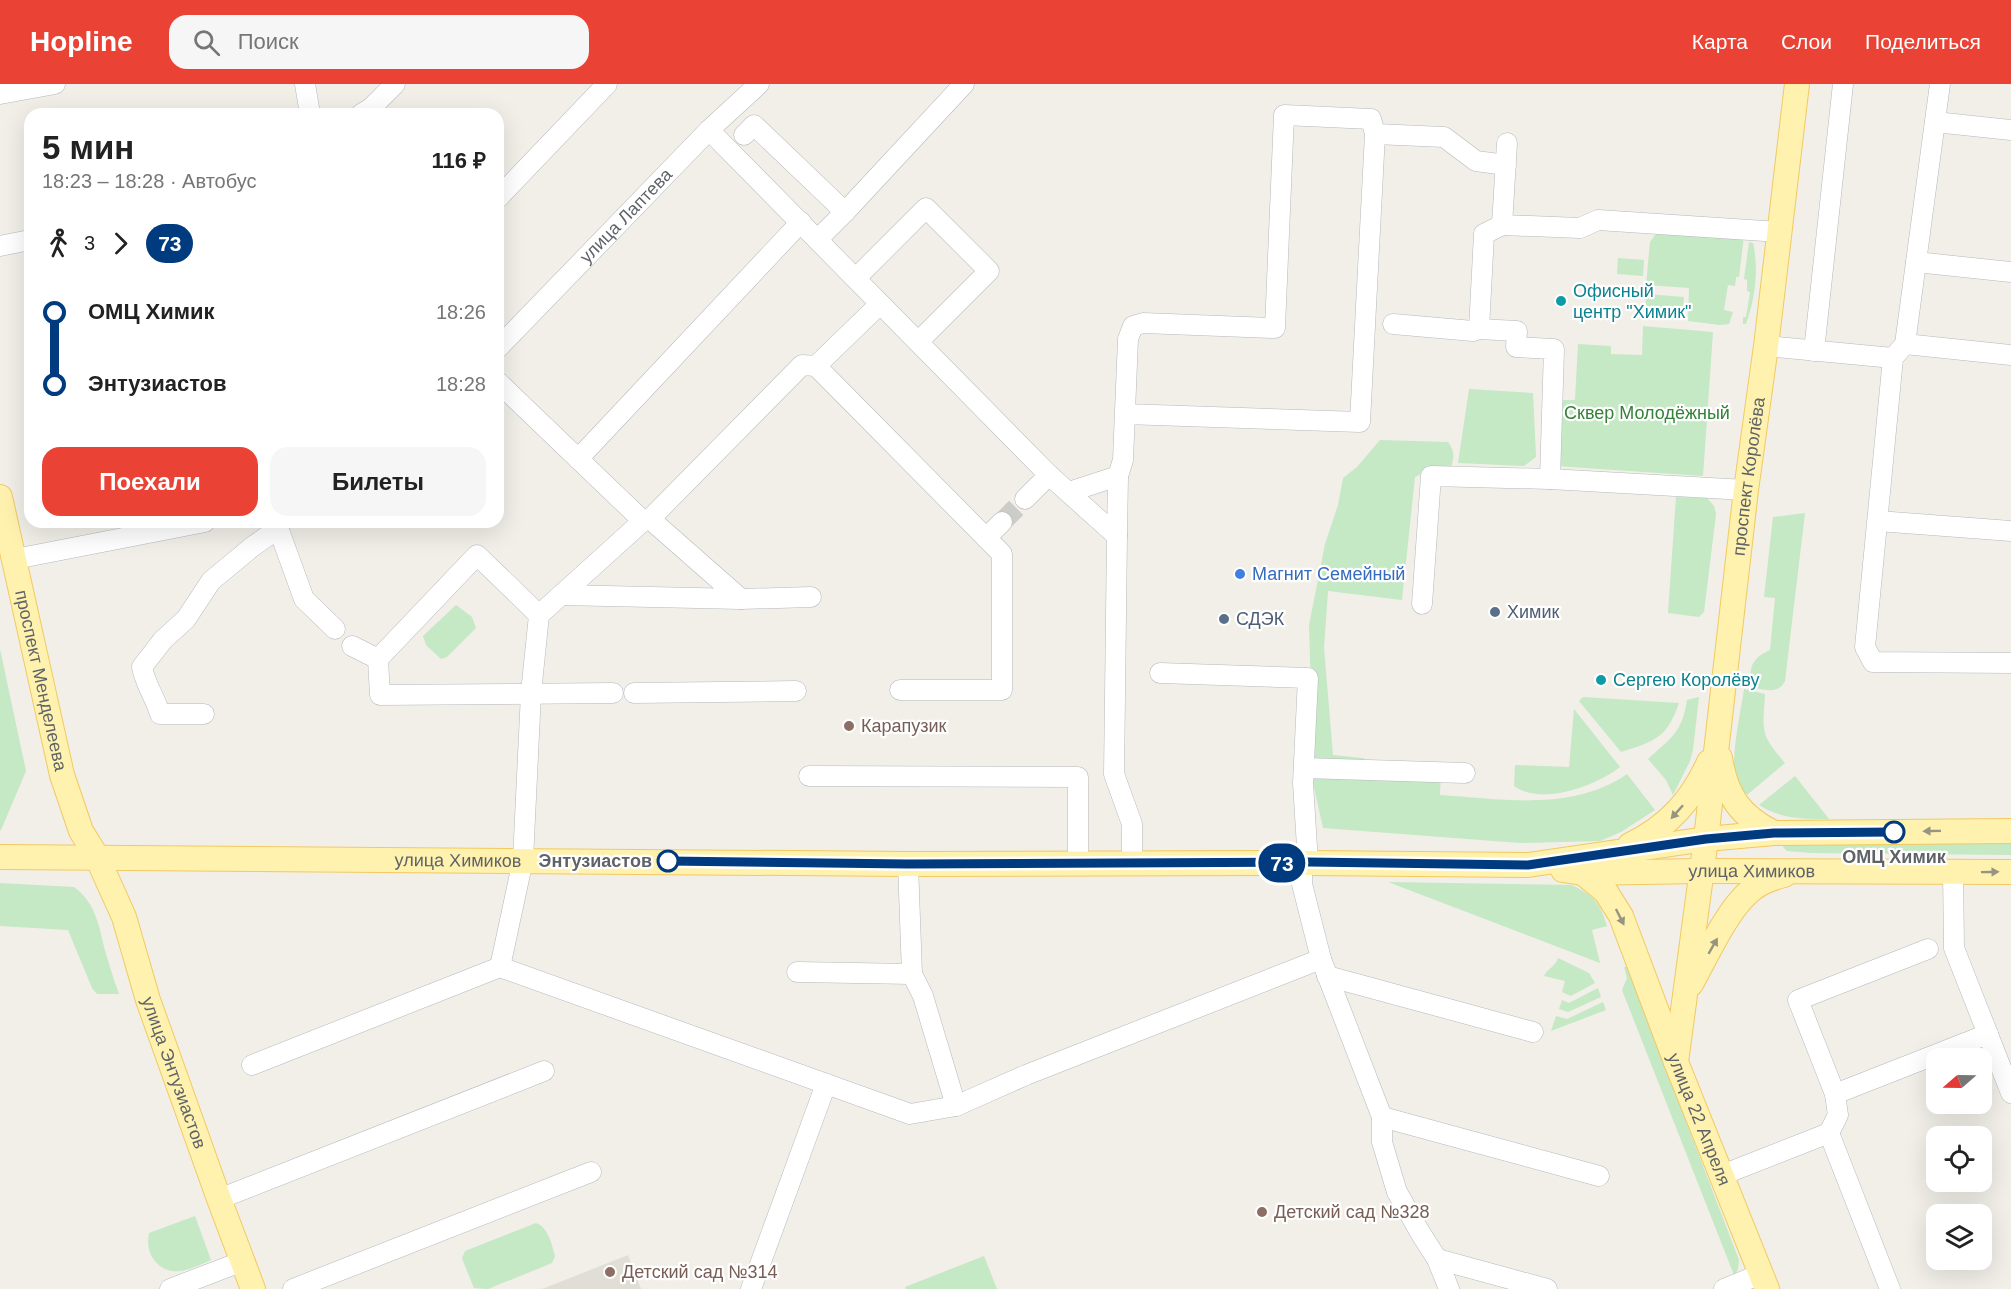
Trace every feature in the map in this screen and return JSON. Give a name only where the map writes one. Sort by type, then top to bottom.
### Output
[{"type":"main road","name":"проспект Королёва","points":[[1700,871],[1706,839],[1746,490],[1766,346],[1797,84]]},
{"type":"main road","name":"проспект Менделеева","points":[[0,497],[62,776],[81,831],[97,857]]},
{"type":"main road","points":[[1717,744],[1725,781],[1736,806],[1749,818],[1774,833]]},
{"type":"main road","points":[[1611,853],[1643,839],[1668,822],[1696,788],[1717,744]]},
{"type":"main road","name":"улица Химиков","points":[[1528,865],[1706,839],[1774,833],[2011,831]]},
{"type":"main road","name":"улица Химиков","points":[[0,857],[908,864],[1305,862],[1528,865],[1583,873],[2011,872]]},
{"type":"main road","name":"улица Энтузиастов","points":[[97,857],[124,917],[148,1000],[219,1199],[254,1289]]},
{"type":"main road","name":"улица 22 Апреля","points":[[1700,871],[1676,1062],[1764,1282]]},
{"type":"main road","points":[[1684,997],[1736,907],[1749,891],[1764,882],[1796,872]]},
{"type":"main road","points":[[1583,873],[1606,892],[1621,916],[1676,1062]]},
{"type":"street","points":[[305,84],[309,108]]},
{"type":"street","points":[[371,108],[395,84]]},
{"type":"street","points":[[504,192],[607,84]]},
{"type":"street","name":"улица Лаптева","points":[[504,342],[709,130],[758,84]]},
{"type":"street","points":[[818,239],[964,84]]},
{"type":"street","points":[[1814,351],[1843,84]]},
{"type":"street","points":[[1940,84],[1916,262],[1899,351],[1865,648],[1873,662],[2011,663]]},
{"type":"street","points":[[0,94],[47,85]]},
{"type":"street","points":[[1125,414],[1360,422],[1375,134],[1371,119],[1284,115],[1275,328],[1143,323],[1133,326],[1128,339],[1123,460],[1118,476],[1114,774],[1132,824],[1132,863]]},
{"type":"street","points":[[1935,122],[2011,130]]},
{"type":"street","points":[[744,135],[754,125],[845,212]]},
{"type":"street","points":[[709,130],[1049,475],[1117,536]]},
{"type":"street","points":[[1375,134],[1444,137],[1476,161],[1506,165]]},
{"type":"street","points":[[1502,225],[1507,143]]},
{"type":"street","points":[[856,278],[926,208],[989,271],[918,342]]},
{"type":"street","points":[[1479,328],[1484,234],[1502,225],[1580,228],[1598,220],[1780,232]]},
{"type":"street","points":[[578,459],[801,222]]},
{"type":"street","points":[[0,246],[24,241]]},
{"type":"street","points":[[1916,262],[2011,272]]},
{"type":"street","points":[[816,366],[880,303]]},
{"type":"street","points":[[1393,324],[1473,331],[1479,328],[1517,331],[1516,346],[1554,349],[1550,480]]},
{"type":"street","points":[[1766,346],[1814,351],[1899,351],[2011,356]]},
{"type":"street","points":[[500,967],[523,860],[531,693],[539,615],[647,520],[802,365],[816,366],[1002,554],[1002,690],[900,690]]},
{"type":"street","points":[[504,388],[578,459],[741,599]]},
{"type":"street","points":[[1025,499],[1049,475]]},
{"type":"street","points":[[1069,492],[1118,476]]},
{"type":"street","points":[[1422,604],[1431,476],[1746,490]]},
{"type":"street","points":[[1878,521],[2011,531]]},
{"type":"street","points":[[986,538],[1002,522]]},
{"type":"street","points":[[15,559],[174,528]]},
{"type":"street","points":[[204,714],[160,714],[156,700],[144,678],[142,667],[163,640],[186,619],[211,581],[274,528]]},
{"type":"street","points":[[279,528],[304,599],[335,629]]},
{"type":"street","points":[[539,615],[477,555],[378,659],[380,695],[613,693]]},
{"type":"street","points":[[561,595],[741,599],[811,597]]},
{"type":"street","points":[[352,646],[378,659]]},
{"type":"street","points":[[1160,673],[1308,678],[1304,768],[1305,862],[1302,884],[1324,968],[1382,1117],[1382,1142],[1397,1191],[1420,1234],[1437,1259],[1449,1289]]},
{"type":"street","points":[[634,693],[796,691]]},
{"type":"street","points":[[1304,768],[1465,772]]},
{"type":"street","points":[[809,776],[1078,777],[1078,863]]},
{"type":"street","points":[[908,864],[912,975],[923,996],[956,1106]]},
{"type":"street","points":[[1953,872],[1954,948],[1988,1034],[2004,1055],[2011,1093]]},
{"type":"street","points":[[1722,1175],[1829,1133],[1838,1115],[1835,1094],[1798,1000],[1928,949]]},
{"type":"street","points":[[252,1065],[500,967],[910,1114],[956,1106],[1026,1075],[1324,968],[1533,1032]]},
{"type":"street","points":[[797,972],[912,975]]},
{"type":"street","points":[[1835,1094],[1988,1034]]},
{"type":"street","points":[[219,1199],[544,1071]]},
{"type":"street","points":[[750,1289],[826,1084]]},
{"type":"street","points":[[1382,1117],[1599,1176]]},
{"type":"street","points":[[1829,1133],[1890,1289]]},
{"type":"street","points":[[294,1289],[591,1172]]},
{"type":"street","points":[[1437,1259],[1547,1289]]},
{"type":"street","points":[[170,1289],[243,1261]]},
{"type":"street","points":[[1724,1289],[1764,1282]]},
{"type":"shaded area","name":"Детский сад №314","points":[[628,1255],[641,1289],[542,1289]]},
{"type":"green space","points":[[1670,230],[1744,235],[1739,277],[1736,277],[1735,286],[1728,285],[1724,310],[1733,312],[1729,324],[1688,321],[1689,288],[1646,285],[1650,242],[1655,235]]},
{"type":"green space","points":[[1749,242],[1753,243],[1755,253],[1755,284],[1749,315],[1746,324],[1743,324],[1750,292],[1747,291],[1747,280],[1744,279]]},
{"type":"green space","points":[[1618,258],[1644,260],[1643,276],[1617,274]]},
{"type":"green space","points":[[1646,294],[1684,297],[1682,320],[1645,317]]},
{"type":"green space","name":"Сквер Молодёжный","points":[[1643,326],[1713,332],[1703,476],[1556,466],[1560,400],[1575,400],[1578,344],[1611,346],[1611,354],[1642,355]]},
{"type":"green space","points":[[1469,389],[1533,393],[1536,457],[1524,466],[1458,463]]},
{"type":"green space","points":[[1380,440],[1448,442],[1453,451],[1453,461],[1451,468],[1431,469],[1415,477],[1402,600],[1328,591],[1324,648],[1333,755],[1363,758],[1374,770],[1441,772],[1440,795],[1488,799],[1536,800],[1583,794],[1606,786],[1627,774],[1655,810],[1621,832],[1600,841],[1520,843],[1323,828],[1314,787],[1309,625],[1325,544],[1338,505],[1343,478],[1357,467]]},
{"type":"green space","points":[[1676,497],[1707,498],[1714,506],[1716,514],[1704,612],[1699,617],[1668,613]]},
{"type":"green space","points":[[1805,513],[1785,681],[1776,689],[1755,688],[1751,675],[1752,665],[1759,656],[1770,650],[1775,598],[1764,597],[1773,517]]},
{"type":"green space","points":[[456,605],[472,617],[476,628],[447,657],[441,659],[426,645],[423,636]]},
{"type":"green space","points":[[0,649],[26,771],[1,830],[0,830]]},
{"type":"green space","points":[[1744,689],[1765,694],[1764,724],[1767,738],[1785,763],[1747,795],[1737,781],[1734,766],[1735,744]]},
{"type":"green space","points":[[1583,697],[1679,703],[1670,724],[1658,737],[1621,752],[1579,701]]},
{"type":"green space","points":[[1699,697],[1693,750],[1673,795],[1666,780],[1648,759],[1679,728],[1687,700]]},
{"type":"green space","points":[[1574,709],[1620,767],[1583,787],[1553,794],[1525,792],[1514,786],[1515,765],[1569,767]]},
{"type":"green space","points":[[1795,776],[1829,819],[1784,816],[1759,805]]},
{"type":"green space","points":[[2011,841],[2011,855],[1811,853],[1787,851],[1783,847],[1784,845]]},
{"type":"green space","points":[[1388,882],[1572,885],[1586,893],[1599,905],[1607,926],[1592,930],[1600,963]]},
{"type":"green space","points":[[0,883],[74,887],[82,894],[96,917],[119,994],[97,994],[92,988],[68,930],[0,926]]},
{"type":"green space","points":[[1558,958],[1589,973],[1595,983],[1571,996],[1562,992],[1565,981],[1544,976]]},
{"type":"green space","points":[[1624,967],[1627,967],[1739,1260],[1738,1270],[1734,1275],[1622,990],[1627,978]]},
{"type":"green space","points":[[1598,988],[1601,997],[1568,1012],[1559,1009],[1562,1000],[1569,1003]]},
{"type":"green space","points":[[1603,1002],[1606,1010],[1551,1031],[1556,1016],[1567,1019]]},
{"type":"green space","points":[[195,1216],[211,1260],[181,1271],[167,1270],[160,1266],[149,1251],[149,1233]]},
{"type":"green space","points":[[536,1223],[544,1228],[549,1237],[555,1256],[552,1263],[488,1289],[474,1288],[462,1258],[465,1251]]},
{"type":"green space","points":[[984,1256],[997,1289],[906,1289],[905,1287]]},
{"type":"tunnel","points":[[1002,522],[1025,499]]},
{"type":"bus line","name":"73","points":[[668,861],[908,864],[1308,862],[1528,865],[1706,839],[1774,833],[1894,832]]},
{"type":"place","name":"Офисный центр \"Химик\"","points":[[1561,301]]},
{"type":"place","name":"Магнит Семейный","points":[[1240,574]]},
{"type":"place","name":"Химик","points":[[1495,612]]},
{"type":"place","name":"СДЭК","points":[[1224,619]]},
{"type":"place","name":"Сергею Королёву","points":[[1601,680]]},
{"type":"place","name":"Карапузик","points":[[849,726]]},
{"type":"place","name":"ОМЦ Химик","points":[[1894,832]]},
{"type":"place","name":"Энтузиастов","points":[[668,861]]},
{"type":"place","name":"Детский сад №328","points":[[1262,1212]]},
{"type":"place","name":"Детский сад №314","points":[[610,1272]]}]
